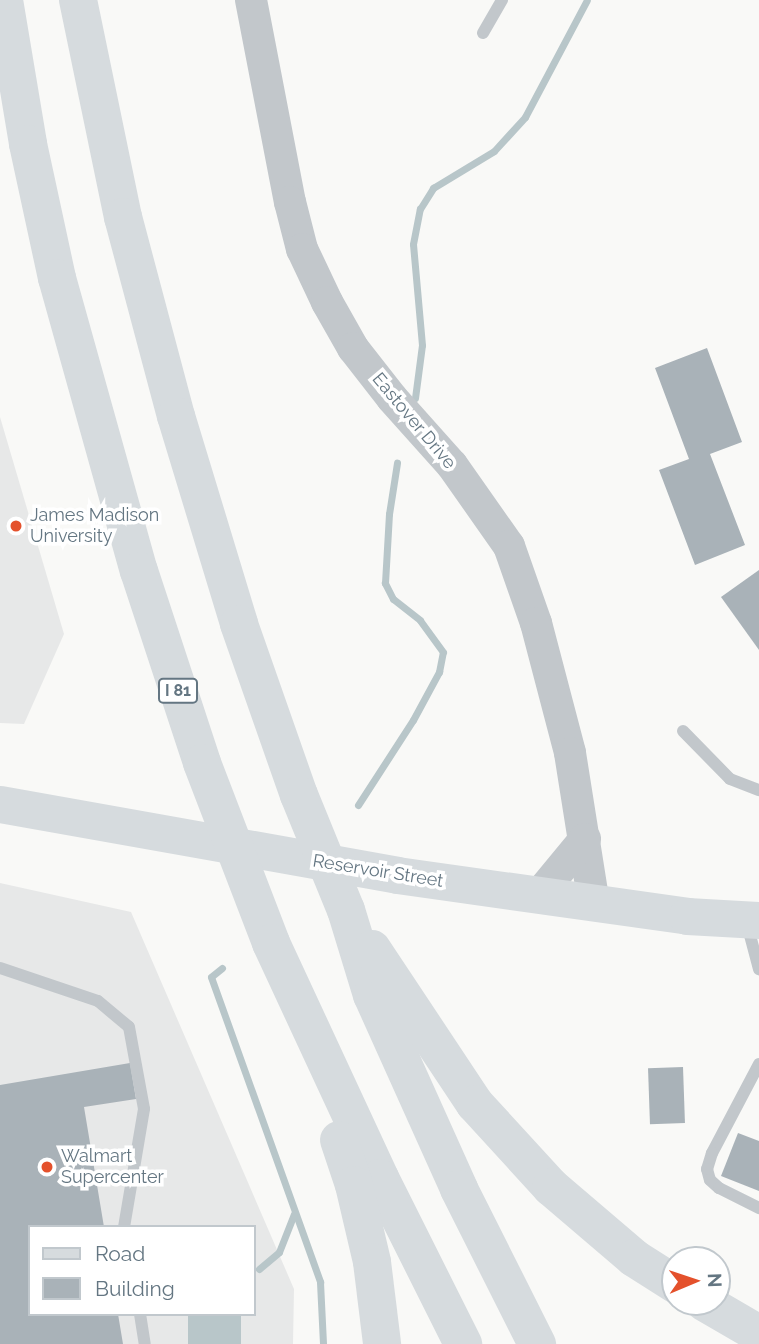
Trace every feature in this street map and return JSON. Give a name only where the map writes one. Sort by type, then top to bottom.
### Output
[{"type":"highway","name":"I 81","points":[[4,0],[28,144],[57,278],[139,571],[202,763],[271,943],[380,1178],[463,1344]]},
{"type":"highway","points":[[78,0],[123,217],[203,510],[281,743],[346,910],[367,981],[392,1040],[464,1200],[537,1344]]},
{"type":"highway","points":[[346,910],[474,1104],[551,1187],[634,1258],[661,1275]]},
{"type":"highway","points":[[271,943],[290,1014],[354,1185],[372,1262],[382,1344]]},
{"type":"highway","points":[[728,1316],[759,1334]]},
{"type":"main road","name":"Reservoir Street","points":[[0,804],[397,875],[594,904],[752,920]]},
{"type":"street","name":"Eastover Drive","points":[[251,0],[287,189],[302,249],[353,348],[392,398],[452,465],[509,546],[554,685],[585,839],[594,904]]},
{"type":"street","points":[[538,896],[585,839]]},
{"type":"lane","points":[[483,33],[502,0]]},
{"type":"lane","points":[[683,731],[730,779],[759,790]]},
{"type":"lane","points":[[752,920],[759,969]]},
{"type":"lane","points":[[0,968],[98,1001],[129,1027],[144,1109],[124,1225]]},
{"type":"lane","points":[[759,1064],[712,1153],[707,1169],[710,1180],[719,1188],[759,1208]]},
{"type":"lane","points":[[140,1316],[145,1344]]},
{"type":"shaded area","name":"James Madison University","points":[[0,417],[64,634],[24,724],[0,723]]},
{"type":"shaded area","points":[[0,883],[131,912],[294,1289],[293,1344],[0,1344]]},
{"type":"shaded area","points":[[188,1316],[241,1316],[241,1344],[188,1344]]},
{"type":"building","points":[[707,348],[742,442],[710,454],[745,545],[695,565],[659,470],[689,459],[655,368]]},
{"type":"building","points":[[759,570],[759,650],[721,597]]},
{"type":"building","name":"Walmart Supercenter","points":[[130,1063],[136,1099],[84,1107],[104,1225],[28,1225],[28,1316],[118,1316],[123,1344],[0,1344],[0,1085]]},
{"type":"building","points":[[683,1067],[685,1123],[650,1124],[648,1068]]},
{"type":"building","points":[[738,1133],[759,1141],[759,1191],[721,1176]]},
{"type":"waterway","points":[[415,398],[422,345],[413,244],[420,209],[433,188],[494,151],[525,117],[587,0]]},
{"type":"waterway","points":[[358,805],[413,720],[439,672],[443,652],[420,620],[393,599],[385,583],[389,514],[397,463]]},
{"type":"waterway","points":[[222,968],[211,977],[320,1282],[323,1344]]},
{"type":"waterway","points":[[259,1269],[279,1252],[294,1214]]},
{"type":"place","name":"James Madison University","points":[[16,526]]},
{"type":"place","name":"Walmart Supercenter","points":[[47,1167]]}]
